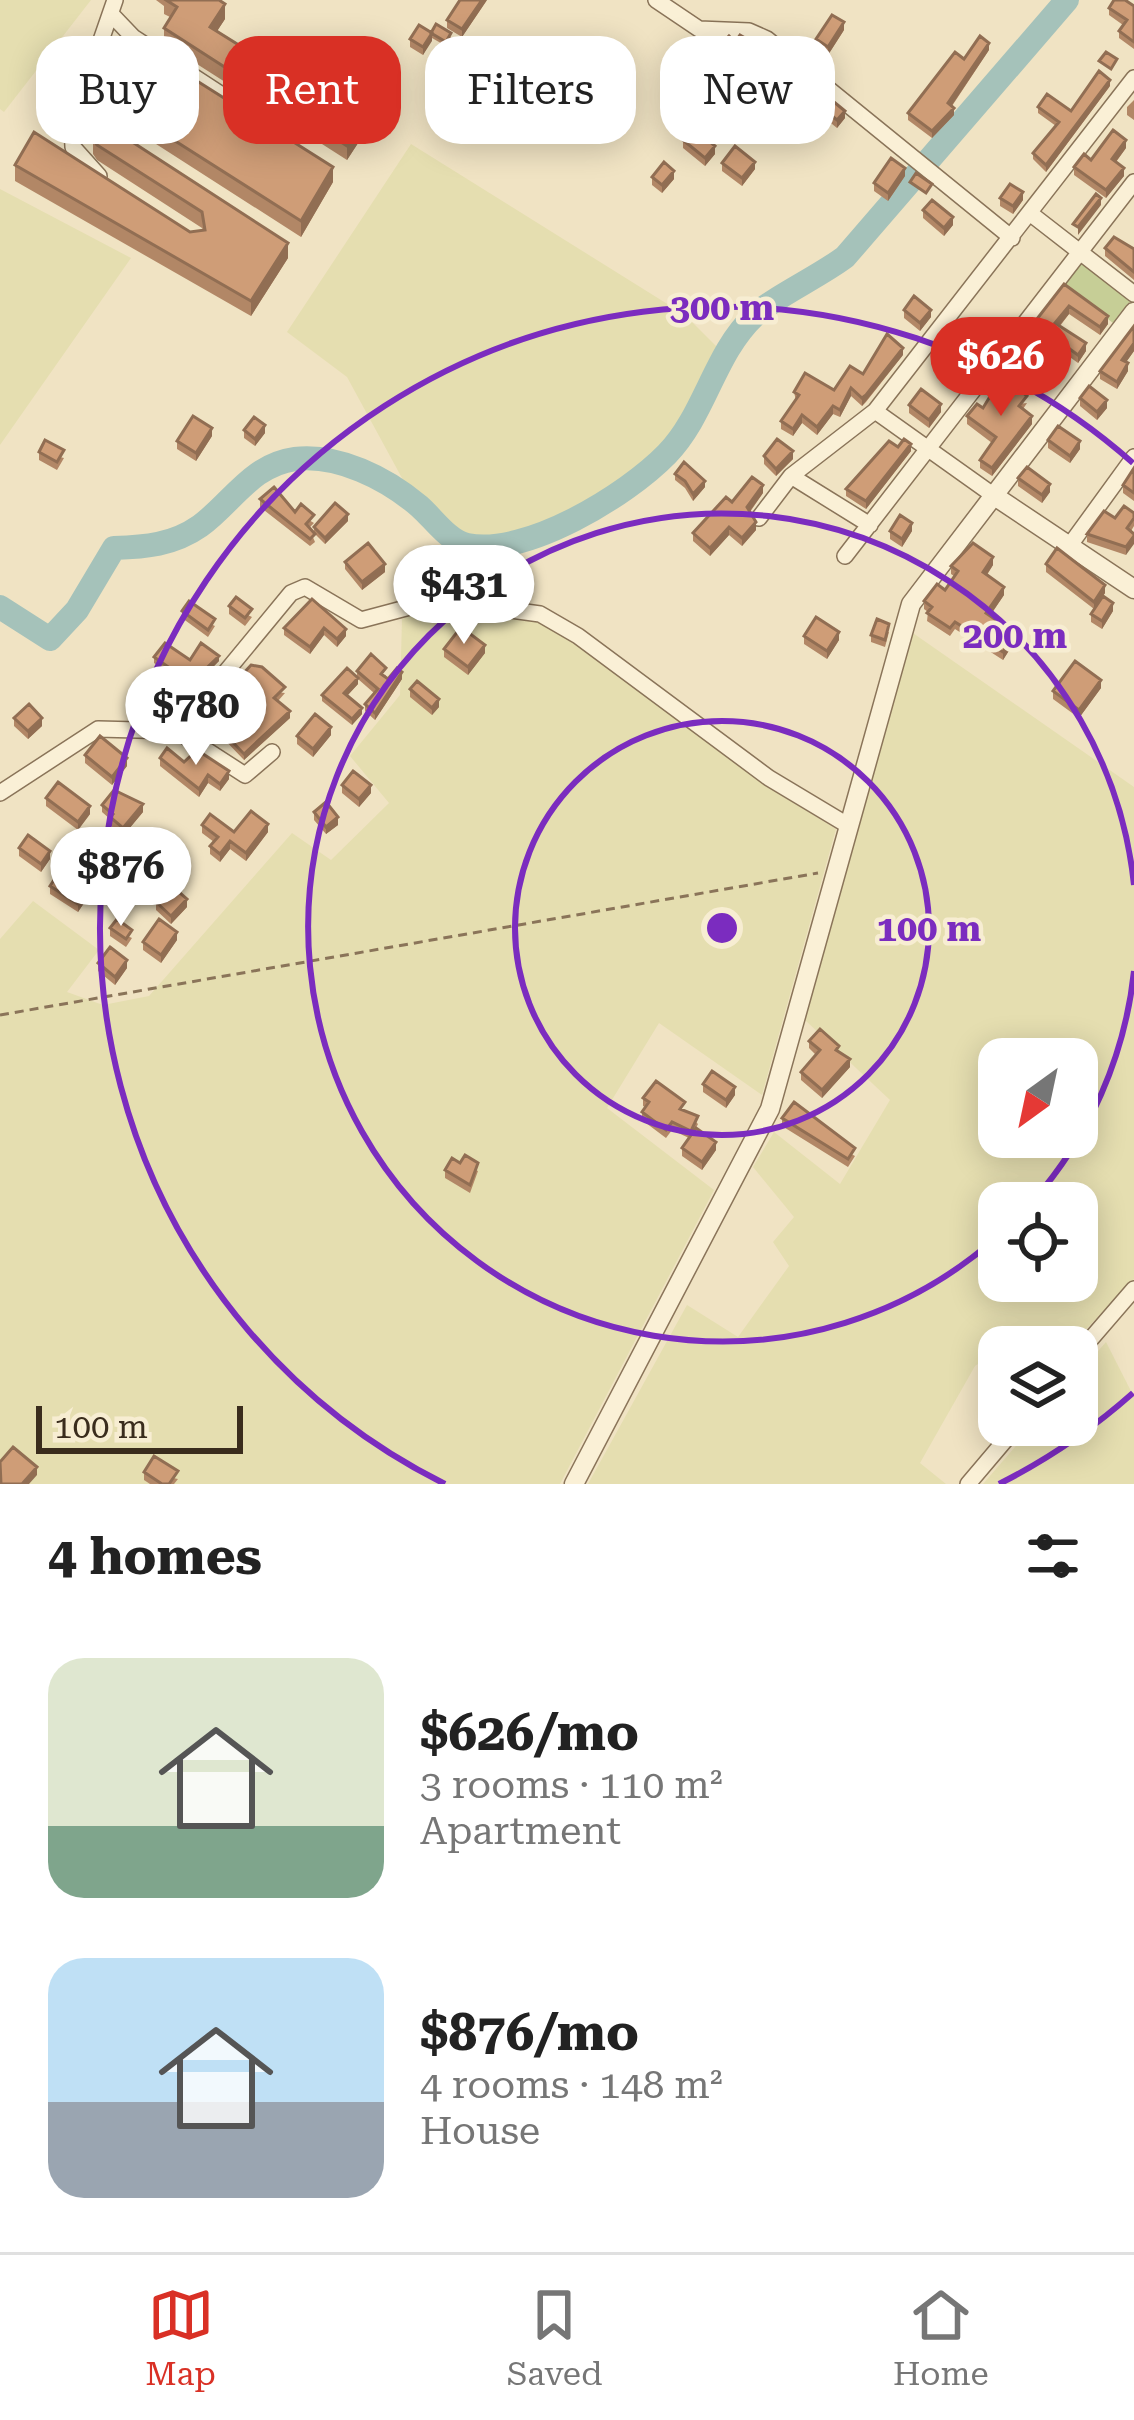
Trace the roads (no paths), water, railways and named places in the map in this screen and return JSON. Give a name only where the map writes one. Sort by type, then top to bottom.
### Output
[{"type":"street","points":[[656,0],[699,29],[749,31],[766,39],[1012,238]]},
{"type":"street","points":[[104,36],[113,7]]},
{"type":"street","points":[[113,7],[133,37],[305,150]]},
{"type":"street","points":[[759,518],[791,476],[875,412],[1134,78]]},
{"type":"street","points":[[74,144],[81,160],[107,181]]},
{"type":"street","points":[[134,144],[138,147]]},
{"type":"street","points":[[845,556],[1134,182]]},
{"type":"street","points":[[1031,214],[1134,294]]},
{"type":"street","points":[[574,1484],[770,1109],[911,604],[1134,311]]},
{"type":"street","points":[[875,412],[1134,589]]},
{"type":"street","points":[[1070,545],[1134,457]]},
{"type":"street","points":[[791,476],[870,525]]},
{"type":"street","points":[[177,731],[298,588],[311,590],[362,620],[436,600],[478,602],[540,614],[564,626],[769,778],[849,826]]},
{"type":"street","points":[[0,794],[98,729],[177,731],[245,775],[252,774],[272,752]]},
{"type":"street","points":[[1098,1331],[1134,1289]]},
{"type":"street","points":[[968,1484],[1000,1446]]},
{"type":"waterway","points":[[0,607],[50,639],[77,610],[114,548],[180,537],[211,517],[254,477],[295,459],[328,460],[377,478],[467,545],[517,542],[574,520],[627,488],[667,454],[691,421],[740,331],[772,302],[845,257],[1067,0]]}]
